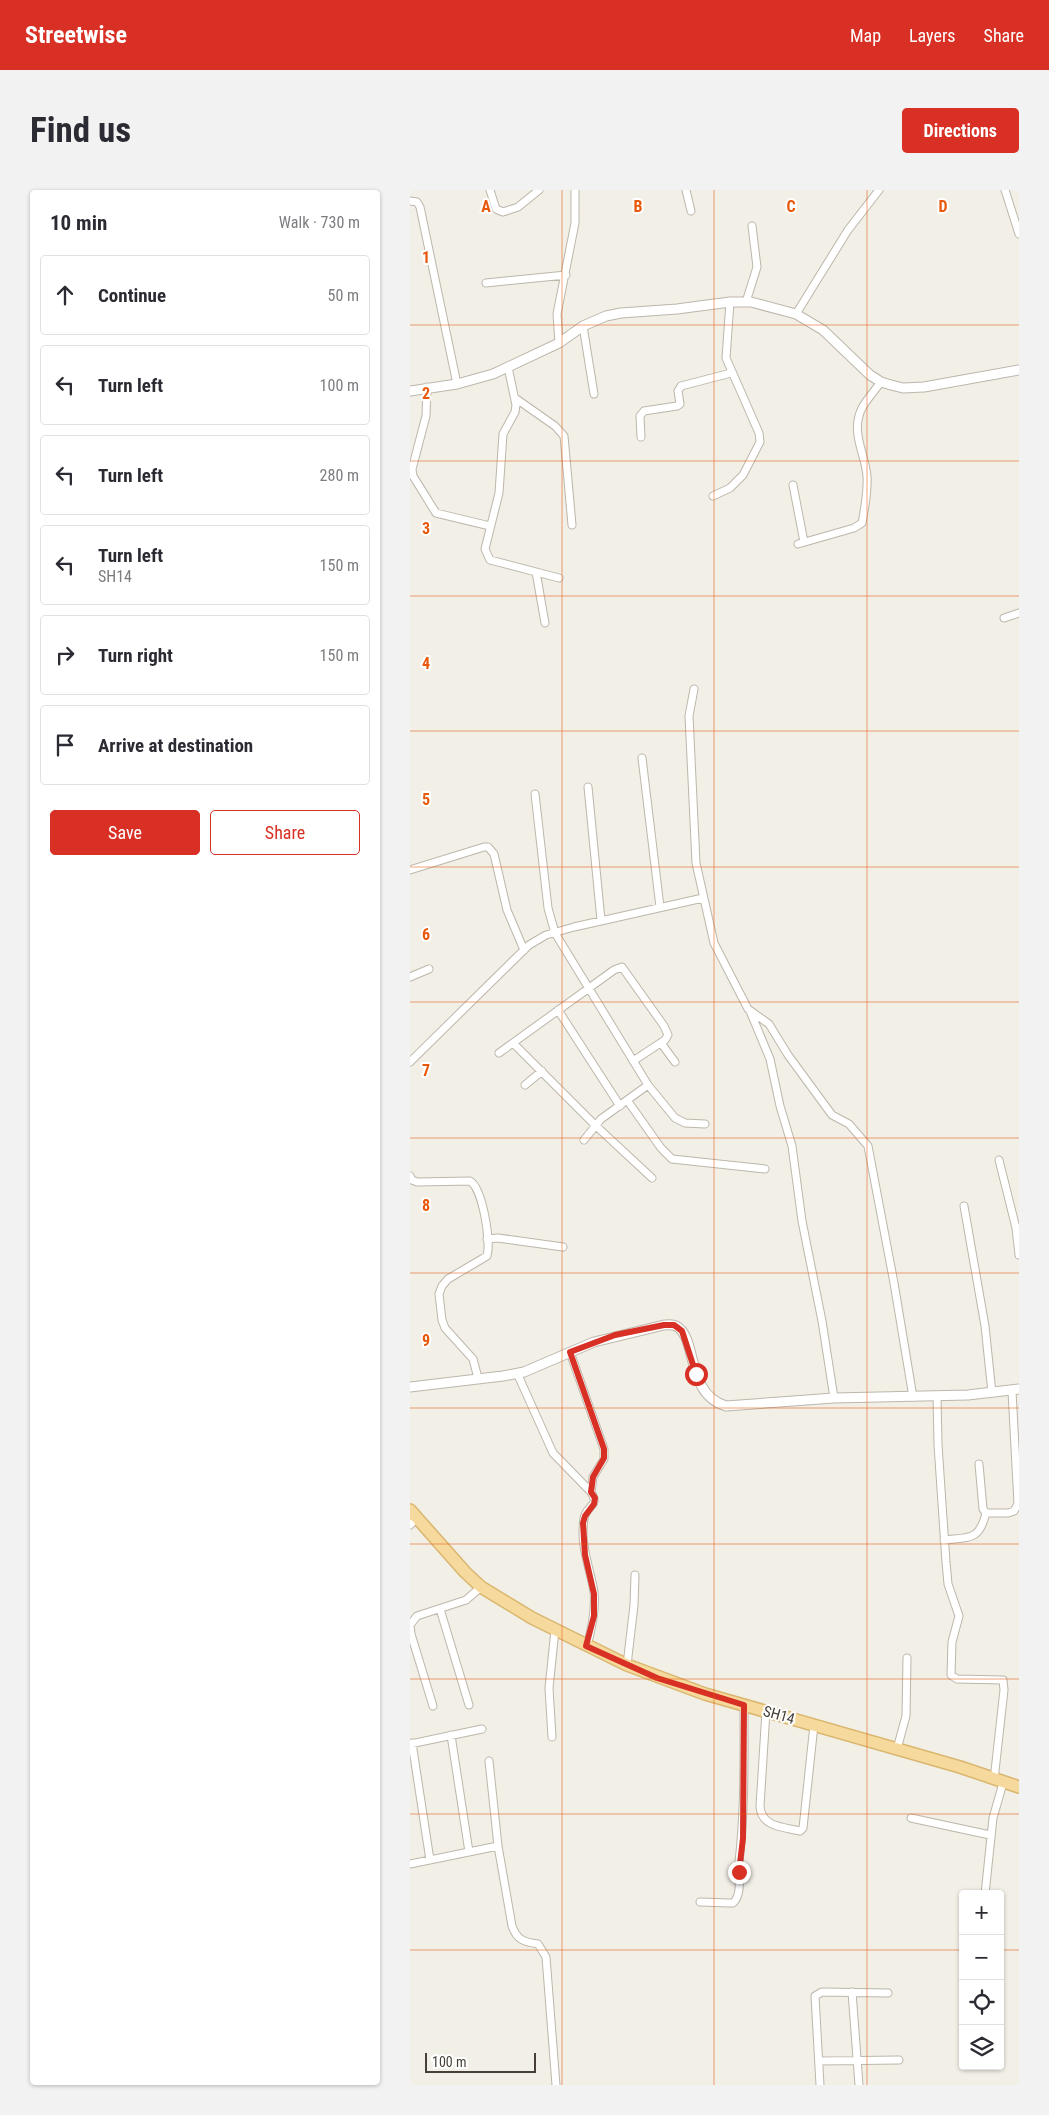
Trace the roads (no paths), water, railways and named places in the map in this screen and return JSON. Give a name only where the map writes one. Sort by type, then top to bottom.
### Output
[{"type":"main road","name":"SH14","points":[[412,1518],[465,1572],[504,1602],[626,1665],[657,1678],[766,1712],[960,1767],[1019,1787]]},
{"type":"street","points":[[490,190],[496,209],[503,212],[518,207],[539,190]]},
{"type":"street","points":[[558,342],[557,314],[575,223],[575,190]]},
{"type":"street","points":[[686,190],[690,211]]},
{"type":"street","points":[[796,314],[848,230],[879,190]]},
{"type":"street","points":[[1005,190],[1017,219],[1019,234]]},
{"type":"street","points":[[410,201],[417,202],[420,207],[457,384]]},
{"type":"street","points":[[746,302],[757,267],[752,226]]},
{"type":"street","points":[[486,283],[566,275]]},
{"type":"street","points":[[713,496],[737,482],[760,442],[759,433],[731,373],[725,350],[730,302]]},
{"type":"street","points":[[410,391],[457,384],[481,378],[558,342],[583,326],[606,316],[730,302],[746,302],[796,314],[823,330],[870,375],[881,382],[903,388],[924,387],[1019,370]]},
{"type":"street","points":[[583,326],[594,394]]},
{"type":"street","points":[[508,366],[515,398],[515,412],[503,434],[499,492],[486,545],[490,560],[559,578]]},
{"type":"street","points":[[641,437],[640,416],[644,411],[677,406],[680,404],[678,391],[680,386],[731,373]]},
{"type":"street","points":[[793,485],[801,543],[854,528],[862,522],[868,490],[867,474],[860,451],[857,430],[862,408],[881,382]]},
{"type":"street","points":[[427,387],[426,416],[413,463],[413,476],[436,513],[490,526]]},
{"type":"street","points":[[515,398],[555,426],[564,436],[572,525]]},
{"type":"street","points":[[536,572],[545,623]]},
{"type":"street","points":[[1004,618],[1019,613]]},
{"type":"street","points":[[694,689],[689,716],[696,863],[714,943],[766,1047],[792,1146],[802,1221],[822,1321],[834,1398]]},
{"type":"street","points":[[642,758],[660,907]]},
{"type":"street","points":[[588,787],[601,920]]},
{"type":"street","points":[[535,794],[548,908],[555,933],[648,1086],[680,1121],[705,1124]]},
{"type":"street","points":[[410,870],[484,846],[488,847],[494,854],[507,910],[524,950]]},
{"type":"street","points":[[410,1062],[524,950],[546,935],[601,920],[703,898]]},
{"type":"street","points":[[499,1053],[588,988],[614,970],[622,967],[667,1032],[667,1038],[633,1061]]},
{"type":"street","points":[[410,976],[429,970]]},
{"type":"street","points":[[748,1009],[769,1024],[794,1063],[832,1115],[849,1124],[868,1146],[891,1263],[913,1397]]},
{"type":"street","points":[[558,1010],[620,1106]]},
{"type":"street","points":[[513,1043],[595,1125],[652,1178]]},
{"type":"street","points":[[661,1043],[675,1062]]},
{"type":"street","points":[[525,1085],[542,1071]]},
{"type":"street","points":[[584,1140],[601,1118],[648,1086]]},
{"type":"street","points":[[627,1100],[661,1148],[672,1159],[764,1169]]},
{"type":"street","points":[[999,1160],[1016,1228],[1019,1254]]},
{"type":"street","points":[[410,1176],[414,1182],[470,1181],[474,1183],[484,1214],[488,1238],[487,1256],[448,1279],[442,1286],[439,1294],[442,1320],[445,1328],[473,1359],[478,1378]]},
{"type":"street","points":[[964,1206],[985,1326],[992,1393]]},
{"type":"street","points":[[488,1238],[563,1247]]},
{"type":"street","points":[[410,1387],[517,1373],[615,1335],[664,1325],[674,1325],[682,1331],[696,1374],[708,1396],[717,1403],[726,1406],[834,1398],[938,1396],[1016,1390],[1017,1508],[1011,1513],[986,1513]]},
{"type":"street","points":[[570,1352],[604,1449],[604,1458],[593,1477],[591,1492]]},
{"type":"street","points":[[517,1373],[553,1453],[595,1498],[594,1504],[585,1516],[583,1523],[585,1555],[594,1594],[594,1616],[586,1646]]},
{"type":"street","points":[[938,1396],[938,1445],[948,1584],[959,1616],[952,1642],[950,1675],[957,1679],[997,1679],[1003,1680],[1004,1684],[998,1781],[990,1834],[985,1890]]},
{"type":"street","points":[[944,1540],[974,1536],[983,1527],[986,1513],[982,1504],[979,1464]]},
{"type":"street","points":[[626,1665],[634,1605],[635,1575]]},
{"type":"street","points":[[433,1706],[411,1634],[410,1624],[416,1616],[466,1600],[481,1586]]},
{"type":"street","points":[[440,1609],[469,1705]]},
{"type":"street","points":[[552,1737],[549,1688],[555,1630]]},
{"type":"street","points":[[897,1750],[906,1716],[907,1658]]},
{"type":"street","points":[[700,1902],[733,1903],[738,1896],[739,1863],[743,1838],[744,1705]]},
{"type":"street","points":[[766,1712],[760,1814],[765,1821],[773,1825],[800,1831],[803,1828],[814,1725]]},
{"type":"street","points":[[430,1860],[411,1744],[482,1729]]},
{"type":"street","points":[[451,1735],[469,1852]]},
{"type":"street","points":[[490,1761],[498,1846],[515,1935],[520,1940],[538,1944],[546,1957],[556,2085]]},
{"type":"street","points":[[911,1818],[990,1834]]},
{"type":"street","points":[[410,1864],[498,1846]]},
{"type":"street","points":[[820,2085],[815,1996],[822,1992],[888,1993]]},
{"type":"street","points":[[852,1992],[859,2085]]},
{"type":"street","points":[[818,2061],[899,2060]]}]
